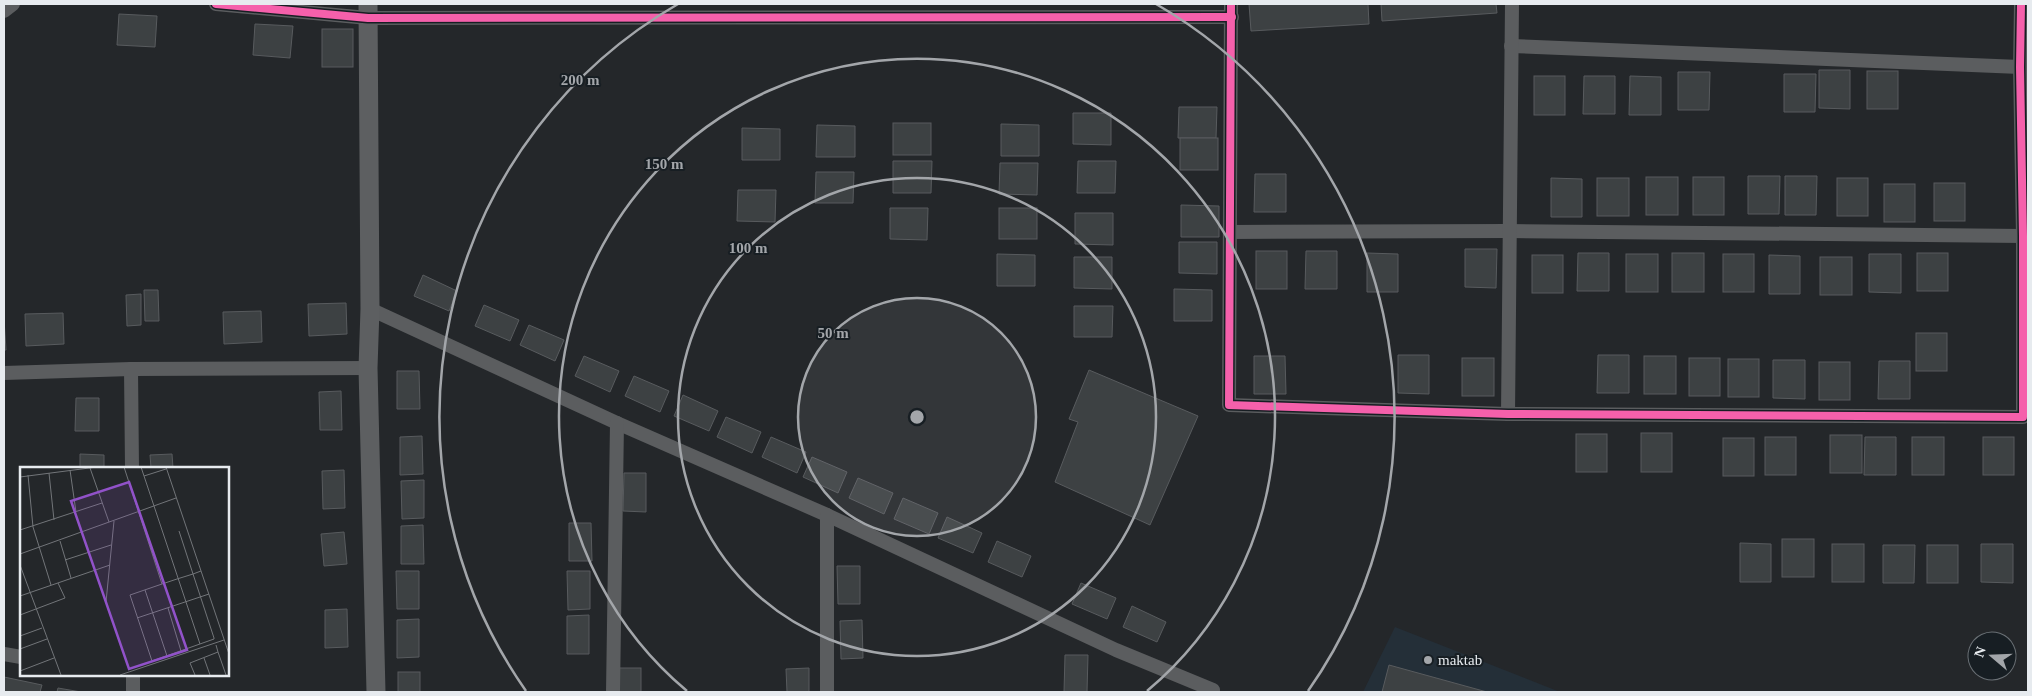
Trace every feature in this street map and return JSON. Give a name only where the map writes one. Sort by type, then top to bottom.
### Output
[{"type":"street","points":[[4,11],[13,4]]},
{"type":"street","points":[[216,4],[368,11],[1231,10],[1229,405],[1508,414],[2023,416],[2021,4]]},
{"type":"street","points":[[1508,414],[1512,4]]},
{"type":"street","points":[[368,11],[370,309],[368,368],[376,692]]},
{"type":"street","points":[[1511,46],[2020,67]]},
{"type":"street","points":[[1230,232],[1510,231],[2023,236]]},
{"type":"street","points":[[370,309],[616,423],[827,515],[1116,650],[1213,690]]},
{"type":"street","points":[[4,372],[132,369],[368,368]]},
{"type":"street","points":[[132,369],[132,467]]},
{"type":"street","points":[[613,692],[616,423]]},
{"type":"street","points":[[827,515],[827,692]]},
{"type":"street","points":[[4,654],[20,657]]},
{"type":"street","points":[[128,676],[133,692]]},
{"type":"shaded area","name":"maktab","points":[[1395,627],[1560,692],[1363,692]]},
{"type":"building","points":[[1249,4],[1368,4],[1369,24],[1251,31]]},
{"type":"building","points":[[1381,4],[1496,4],[1497,13],[1382,21]]},
{"type":"building","points":[[119,14],[157,16],[155,47],[117,45]]},
{"type":"building","points":[[255,24],[293,26],[290,58],[253,55]]},
{"type":"building","points":[[322,29],[353,29],[353,67],[322,67]]},
{"type":"building","points":[[1819,70],[1850,70],[1850,109],[1819,108]]},
{"type":"building","points":[[1867,71],[1898,71],[1898,109],[1867,109]]},
{"type":"building","points":[[1678,72],[1710,72],[1709,110],[1678,110]]},
{"type":"building","points":[[1784,74],[1816,74],[1815,112],[1784,112]]},
{"type":"building","points":[[1534,76],[1565,76],[1565,115],[1534,115]]},
{"type":"building","points":[[1584,76],[1615,76],[1615,114],[1583,114]]},
{"type":"building","points":[[1630,76],[1661,77],[1661,115],[1629,115]]},
{"type":"building","points":[[1179,107],[1217,107],[1216,138],[1178,138]]},
{"type":"building","points":[[1073,113],[1111,113],[1111,145],[1073,144]]},
{"type":"building","points":[[893,123],[931,123],[931,155],[893,155]]},
{"type":"building","points":[[1001,124],[1039,125],[1039,156],[1001,156]]},
{"type":"building","points":[[817,125],[855,126],[855,157],[816,157]]},
{"type":"building","points":[[742,128],[780,129],[780,160],[742,160]]},
{"type":"building","points":[[1180,138],[1218,138],[1218,170],[1180,170]]},
{"type":"building","points":[[893,161],[932,161],[931,193],[893,193]]},
{"type":"building","points":[[1078,161],[1116,161],[1115,193],[1077,193]]},
{"type":"building","points":[[1000,163],[1038,163],[1037,195],[999,194]]},
{"type":"building","points":[[816,172],[854,172],[853,203],[815,203]]},
{"type":"building","points":[[1255,174],[1286,174],[1286,212],[1254,212]]},
{"type":"building","points":[[1748,176],[1780,176],[1779,214],[1748,214]]},
{"type":"building","points":[[1785,176],[1817,176],[1816,215],[1785,215]]},
{"type":"building","points":[[1646,177],[1678,177],[1678,215],[1646,215]]},
{"type":"building","points":[[1693,177],[1724,177],[1724,215],[1693,215]]},
{"type":"building","points":[[1551,178],[1582,179],[1582,217],[1551,217]]},
{"type":"building","points":[[1597,178],[1629,178],[1629,216],[1597,216]]},
{"type":"building","points":[[1837,178],[1868,178],[1868,216],[1837,216]]},
{"type":"building","points":[[1934,183],[1965,183],[1965,221],[1934,221]]},
{"type":"building","points":[[1884,184],[1915,184],[1915,222],[1884,222]]},
{"type":"building","points":[[738,190],[776,190],[775,222],[737,221]]},
{"type":"building","points":[[1181,205],[1219,206],[1219,237],[1181,237]]},
{"type":"building","points":[[890,208],[928,208],[927,240],[890,239]]},
{"type":"building","points":[[999,208],[1037,208],[1037,239],[999,239]]},
{"type":"building","points":[[1075,213],[1113,213],[1113,245],[1075,244]]},
{"type":"building","points":[[1179,242],[1217,242],[1217,274],[1179,273]]},
{"type":"building","points":[[1465,249],[1497,249],[1496,288],[1465,287]]},
{"type":"building","points":[[1256,251],[1287,251],[1287,289],[1256,289]]},
{"type":"building","points":[[1306,251],[1337,251],[1337,289],[1305,289]]},
{"type":"building","points":[[1367,253],[1398,254],[1398,292],[1367,292]]},
{"type":"building","points":[[1578,253],[1609,253],[1609,291],[1577,291]]},
{"type":"building","points":[[1672,253],[1704,253],[1704,292],[1672,292]]},
{"type":"building","points":[[1917,253],[1948,253],[1948,291],[1917,291]]},
{"type":"building","points":[[997,254],[1035,255],[1035,286],[997,286]]},
{"type":"building","points":[[1626,254],[1658,254],[1658,292],[1626,292]]},
{"type":"building","points":[[1723,254],[1754,254],[1754,292],[1723,292]]},
{"type":"building","points":[[1869,254],[1901,254],[1901,293],[1869,292]]},
{"type":"building","points":[[1532,255],[1563,255],[1563,293],[1532,293]]},
{"type":"building","points":[[1769,255],[1800,256],[1800,294],[1769,294]]},
{"type":"building","points":[[1074,257],[1112,257],[1112,289],[1074,288]]},
{"type":"building","points":[[1820,257],[1852,257],[1852,295],[1820,295]]},
{"type":"building","points":[[423,275],[457,291],[449,311],[414,296]]},
{"type":"building","points":[[1174,289],[1212,290],[1212,321],[1174,321]]},
{"type":"building","points":[[144,290],[158,290],[159,321],[145,321]]},
{"type":"building","points":[[141,294],[141,325],[127,326],[126,295]]},
{"type":"building","points":[[346,303],[347,334],[309,336],[308,304]]},
{"type":"building","points":[[484,305],[519,320],[510,341],[475,326]]},
{"type":"building","points":[[1074,306],[1113,306],[1112,337],[1074,337]]},
{"type":"building","points":[[261,311],[262,342],[224,344],[223,312]]},
{"type":"building","points":[[63,313],[64,344],[26,346],[25,314]]},
{"type":"building","points":[[4,319],[6,350],[4,350]]},
{"type":"building","points":[[529,325],[564,340],[555,361],[520,345]]},
{"type":"building","points":[[1916,333],[1947,333],[1947,371],[1916,371]]},
{"type":"building","points":[[1398,355],[1429,355],[1429,394],[1398,393]]},
{"type":"building","points":[[1598,355],[1629,355],[1629,393],[1597,393]]},
{"type":"building","points":[[584,356],[619,371],[610,392],[575,376]]},
{"type":"building","points":[[1254,356],[1285,356],[1286,394],[1254,394]]},
{"type":"building","points":[[1644,356],[1676,356],[1676,394],[1644,394]]},
{"type":"building","points":[[1462,358],[1494,358],[1494,396],[1462,396]]},
{"type":"building","points":[[1689,358],[1720,358],[1720,396],[1689,396]]},
{"type":"building","points":[[1728,359],[1759,359],[1759,397],[1728,397]]},
{"type":"building","points":[[1773,360],[1805,360],[1805,399],[1773,398]]},
{"type":"building","points":[[1879,361],[1910,361],[1910,399],[1878,399]]},
{"type":"building","points":[[1819,362],[1850,362],[1850,400],[1819,400]]},
{"type":"building","points":[[1089,370],[1198,416],[1150,525],[1055,482],[1078,422],[1069,419]]},
{"type":"building","points":[[397,371],[419,371],[420,409],[397,409]]},
{"type":"building","points":[[634,376],[669,391],[660,412],[625,396]]},
{"type":"building","points":[[341,391],[342,430],[320,430],[319,392]]},
{"type":"building","points":[[683,395],[718,411],[709,431],[674,416]]},
{"type":"building","points":[[76,398],[99,398],[99,431],[75,431]]},
{"type":"building","points":[[726,417],[761,432],[752,453],[717,437]]},
{"type":"building","points":[[1641,433],[1672,433],[1672,472],[1641,472]]},
{"type":"building","points":[[1576,434],[1607,434],[1607,472],[1576,472]]},
{"type":"building","points":[[1830,435],[1862,435],[1862,473],[1830,473]]},
{"type":"building","points":[[422,436],[423,474],[400,475],[400,437]]},
{"type":"building","points":[[771,437],[806,452],[797,473],[762,457]]},
{"type":"building","points":[[1765,437],[1796,437],[1796,475],[1765,475]]},
{"type":"building","points":[[1865,437],[1896,437],[1896,475],[1864,475]]},
{"type":"building","points":[[1912,437],[1944,437],[1944,475],[1912,475]]},
{"type":"building","points":[[1983,437],[2014,437],[2014,475],[1983,475]]},
{"type":"building","points":[[1723,438],[1754,438],[1754,476],[1723,476]]},
{"type":"building","points":[[80,454],[104,455],[104,467],[80,467]]},
{"type":"building","points":[[172,454],[173,467],[151,467],[150,455]]},
{"type":"building","points":[[812,457],[847,472],[838,493],[803,477]]},
{"type":"building","points":[[344,470],[345,508],[323,509],[322,471]]},
{"type":"building","points":[[624,473],[646,473],[646,512],[623,511]]},
{"type":"building","points":[[858,478],[893,493],[884,514],[849,498]]},
{"type":"building","points":[[424,480],[424,518],[402,519],[401,481]]},
{"type":"building","points":[[903,498],[938,513],[929,534],[894,519]]},
{"type":"building","points":[[947,517],[982,533],[973,553],[938,538]]},
{"type":"building","points":[[569,523],[591,523],[592,561],[569,561]]},
{"type":"building","points":[[423,525],[424,564],[401,564],[401,526]]},
{"type":"building","points":[[344,532],[347,564],[324,566],[321,534]]},
{"type":"building","points":[[1782,539],[1814,539],[1814,577],[1782,577]]},
{"type":"building","points":[[997,541],[1031,556],[1022,577],[988,562]]},
{"type":"building","points":[[1740,543],[1771,544],[1771,582],[1740,582]]},
{"type":"building","points":[[1832,544],[1864,544],[1864,582],[1832,582]]},
{"type":"building","points":[[1981,544],[2013,544],[2013,583],[1981,582]]},
{"type":"building","points":[[1883,545],[1915,545],[1914,583],[1883,583]]},
{"type":"building","points":[[1927,545],[1958,545],[1958,583],[1927,583]]},
{"type":"building","points":[[837,566],[860,566],[860,604],[838,604]]},
{"type":"building","points":[[396,571],[419,571],[419,609],[397,609]]},
{"type":"building","points":[[567,571],[590,571],[590,609],[568,610]]},
{"type":"building","points":[[1081,583],[1116,598],[1107,619],[1072,604]]},
{"type":"building","points":[[1132,606],[1166,622],[1157,642],[1123,627]]},
{"type":"building","points":[[347,609],[348,647],[325,648],[325,610]]},
{"type":"building","points":[[589,615],[589,654],[567,654],[567,616]]},
{"type":"building","points":[[419,619],[419,657],[397,658],[397,620]]},
{"type":"building","points":[[862,620],[863,658],[841,659],[840,621]]},
{"type":"building","points":[[1065,655],[1088,655],[1087,692],[1064,692]]},
{"type":"building","points":[[1389,665],[1487,692],[1382,692]]},
{"type":"building","points":[[619,668],[641,668],[641,692],[619,692]]},
{"type":"building","points":[[809,668],[809,692],[787,692],[786,669]]},
{"type":"building","points":[[398,672],[420,672],[420,692],[398,692]]},
{"type":"building","points":[[4,677],[42,685],[40,692],[4,692]]},
{"type":"building","points":[[58,688],[81,692],[57,692]]},
{"type":"cycle path","points":[[216,4],[368,18],[1232,17]]},
{"type":"cycle path","points":[[1231,4],[1229,405],[1508,414],[2023,417],[2021,4]]},
{"type":"place","name":"maktab","points":[[1428,660]]}]
